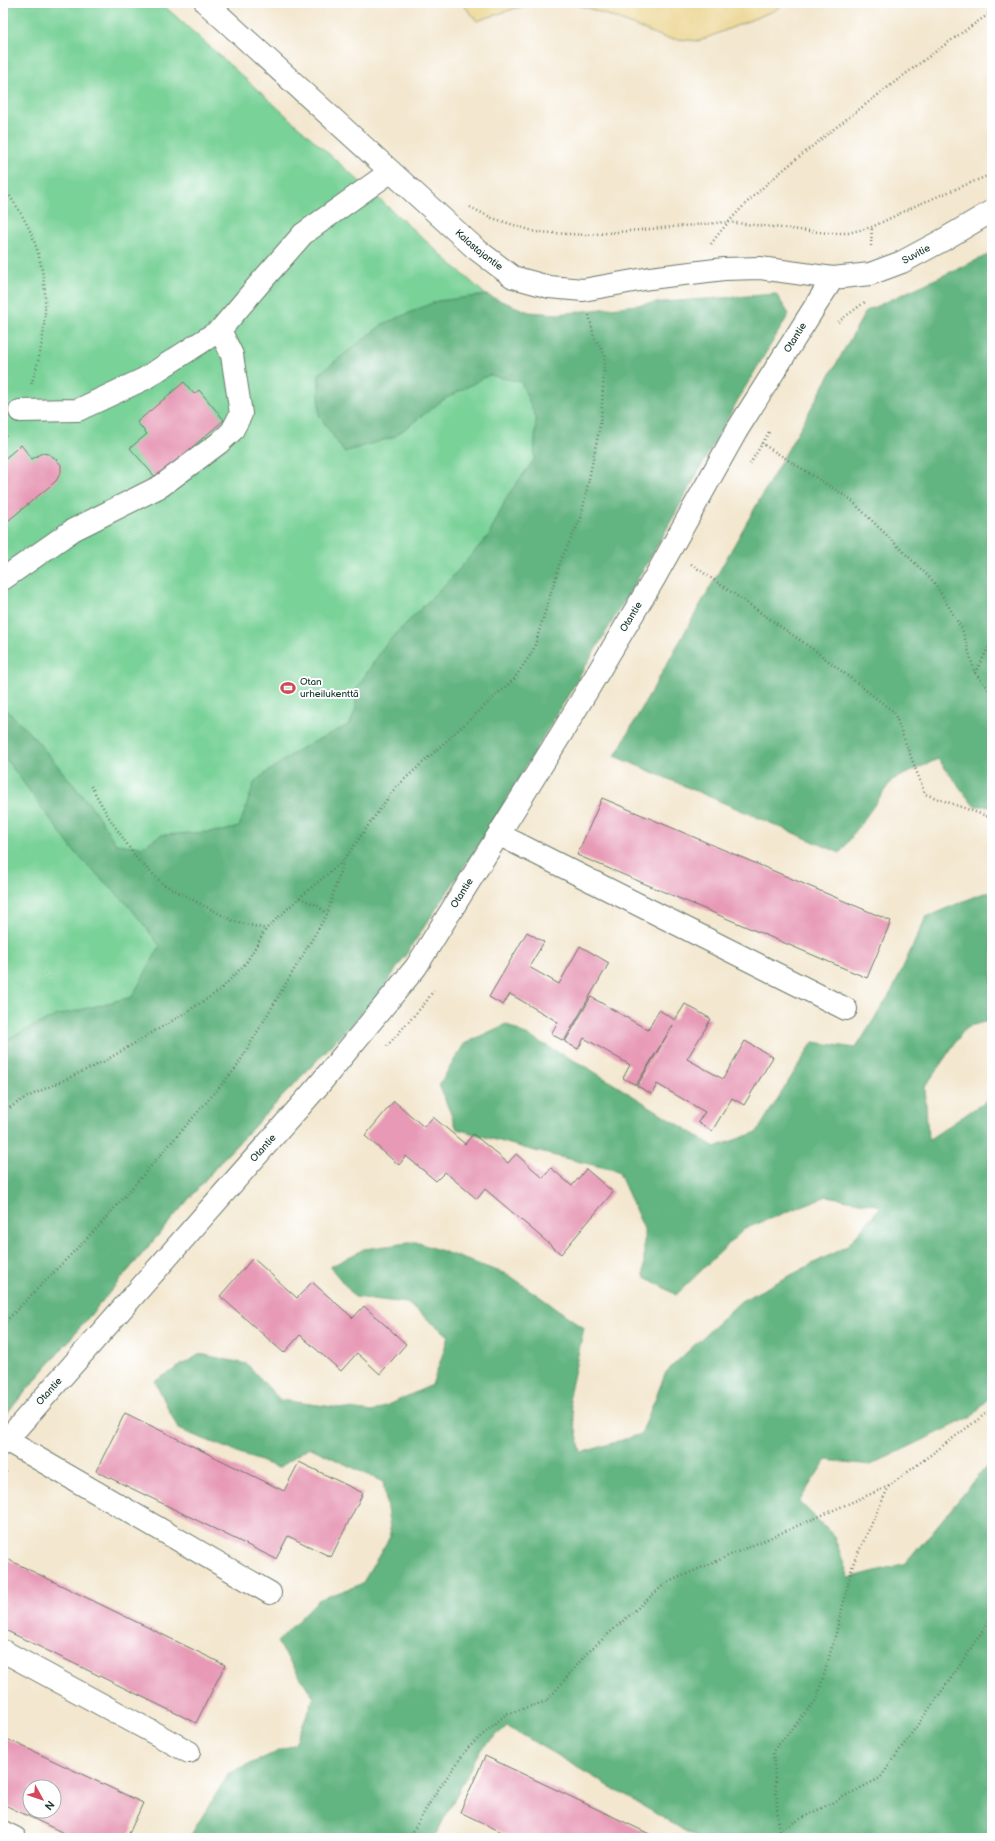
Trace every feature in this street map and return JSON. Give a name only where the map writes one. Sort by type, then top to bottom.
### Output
[{"type":"street","name":"Kalastajantie","points":[[206,3],[476,249],[513,277],[549,288],[583,290],[650,278],[724,269],[760,268],[833,278]]},
{"type":"street","points":[[20,411],[78,410],[144,379],[220,330],[303,234],[390,172]]},
{"type":"street","name":"Suvitie","points":[[833,278],[870,274],[902,262],[992,212]]},
{"type":"street","name":"Otantie","points":[[5,1442],[318,1086],[416,967],[500,835],[655,577],[737,430],[833,278]]},
{"type":"street","points":[[3,579],[72,530],[161,486],[219,443],[232,431],[242,414],[232,355],[220,330]]},
{"type":"street","points":[[500,835],[846,1010]]},
{"type":"street","points":[[5,1442],[270,1593]]},
{"type":"street","points":[[3,1651],[189,1752]]},
{"type":"street","points":[[3,1832],[15,1838]]},
{"type":"path","points":[[727,222],[768,182],[938,49],[992,12]]},
{"type":"path","points":[[464,204],[492,218],[536,232],[585,235],[727,222],[828,233],[848,232],[872,227],[917,205],[992,174]]},
{"type":"path","points":[[3,186],[17,206],[30,231],[40,264],[45,292],[45,326],[39,362],[20,411],[3,439]]},
{"type":"path","points":[[3,1112],[25,1098],[103,1062],[219,991],[246,963],[266,929],[299,898],[343,861],[395,788],[514,679],[533,650],[562,557],[581,518],[601,420],[605,355],[594,337]]},
{"type":"path","points":[[737,430],[850,499],[934,582],[962,628],[975,672],[992,693]]},
{"type":"path","points":[[691,564],[817,652],[894,712],[925,794],[992,818]]},
{"type":"path","points":[[975,672],[992,641]]},
{"type":"path","points":[[91,786],[108,816],[137,859],[163,884],[233,921],[266,929]]},
{"type":"path","points":[[3,1324],[98,1227],[236,1068],[327,914],[343,861]]},
{"type":"path","points":[[299,898],[317,905],[327,914]]},
{"type":"path","points":[[408,1838],[435,1794],[468,1748],[506,1714],[547,1701],[587,1653],[666,1583],[889,1486],[992,1409]]},
{"type":"path","points":[[776,1838],[779,1830],[773,1751],[817,1699],[836,1633],[853,1564],[889,1486]]},
{"type":"path","points":[[779,1830],[880,1778],[992,1617]]},
{"type":"green space","name":"Otan urheilukenttä","points":[[3,3],[161,3],[486,295],[660,541],[379,995],[221,1161],[31,1385],[3,1374]]},
{"type":"green space","points":[[992,253],[992,806],[974,806],[938,759],[892,780],[840,853],[615,756],[866,311]]},
{"type":"green space","points":[[776,294],[789,314],[740,396],[660,541],[485,835],[379,995],[221,1161],[3,1418],[3,1041],[55,1016],[132,997],[160,946],[130,907],[76,854],[3,755],[3,706],[38,742],[95,811],[116,844],[142,847],[161,835],[222,831],[239,827],[255,781],[298,750],[350,724],[356,708],[355,691],[385,645],[452,577],[489,535],[508,495],[534,460],[536,418],[521,382],[489,375],[443,400],[394,437],[344,452],[319,415],[319,374],[383,324],[437,301],[486,295],[529,312],[558,314],[663,302]]},
{"type":"green space","points":[[992,891],[992,1020],[966,1027],[925,1087],[928,1140],[992,1097],[992,1395],[973,1416],[871,1465],[826,1460],[799,1501],[834,1536],[849,1578],[906,1563],[992,1460],[992,1838],[697,1838],[507,1726],[480,1750],[434,1838],[189,1838],[229,1773],[295,1744],[314,1698],[277,1642],[318,1600],[362,1584],[391,1535],[383,1482],[309,1447],[278,1468],[178,1429],[155,1381],[200,1354],[247,1364],[280,1400],[372,1412],[432,1385],[449,1336],[407,1303],[355,1297],[330,1267],[364,1249],[416,1242],[509,1275],[584,1328],[569,1396],[581,1453],[641,1434],[666,1372],[741,1301],[847,1246],[881,1206],[827,1196],[744,1229],[676,1295],[644,1276],[644,1229],[618,1171],[531,1150],[457,1129],[439,1085],[464,1044],[506,1024],[588,1068],[715,1147],[757,1132],[813,1042],[856,1048],[893,989],[926,917],[978,895]]},
{"type":"sand","points":[[462,3],[537,3],[516,8],[477,21]]},
{"type":"sand","points":[[571,3],[787,3],[773,11],[699,41],[666,38],[594,10]]},
{"type":"building","points":[[184,382],[194,394],[199,390],[224,420],[156,478],[130,448],[147,434],[137,422]]},
{"type":"building","points":[[21,445],[32,459],[42,453],[49,454],[61,465],[61,472],[56,481],[3,525],[3,460]]},
{"type":"building","points":[[602,798],[891,921],[867,978],[577,855]]},
{"type":"building","points":[[527,932],[544,942],[529,967],[559,984],[580,946],[609,963],[564,1041],[551,1034],[558,1022],[510,994],[503,1005],[489,997]]},
{"type":"building","points":[[591,997],[648,1030],[659,1010],[675,1020],[685,1004],[711,1019],[687,1059],[723,1079],[745,1041],[773,1057],[744,1105],[732,1098],[712,1131],[698,1122],[705,1112],[657,1084],[652,1094],[637,1086],[673,1025],[636,1085],[623,1078],[630,1065],[584,1038],[578,1049],[565,1042]]},
{"type":"building","points":[[394,1101],[424,1127],[433,1117],[465,1144],[473,1134],[508,1163],[516,1154],[543,1178],[551,1168],[572,1186],[586,1169],[613,1192],[561,1254],[485,1189],[477,1199],[445,1172],[436,1181],[406,1156],[399,1165],[365,1136]]},
{"type":"building","points":[[253,1258],[297,1298],[312,1282],[353,1318],[364,1306],[406,1344],[380,1374],[357,1353],[341,1371],[300,1335],[284,1353],[220,1296]]},
{"type":"building","points":[[125,1413],[284,1491],[299,1462],[363,1493],[331,1557],[288,1536],[276,1559],[96,1471]]},
{"type":"building","points":[[3,1557],[225,1665],[196,1723],[3,1629]]},
{"type":"building","points":[[3,1737],[143,1803],[127,1838],[74,1838],[34,1819],[62,1819],[62,1779],[22,1779],[22,1813],[3,1804]]},
{"type":"building","points":[[485,1756],[658,1838],[514,1838],[460,1812]]},
{"type":"place","name":"Otan urheilukenttä","points":[[288,688]]}]
